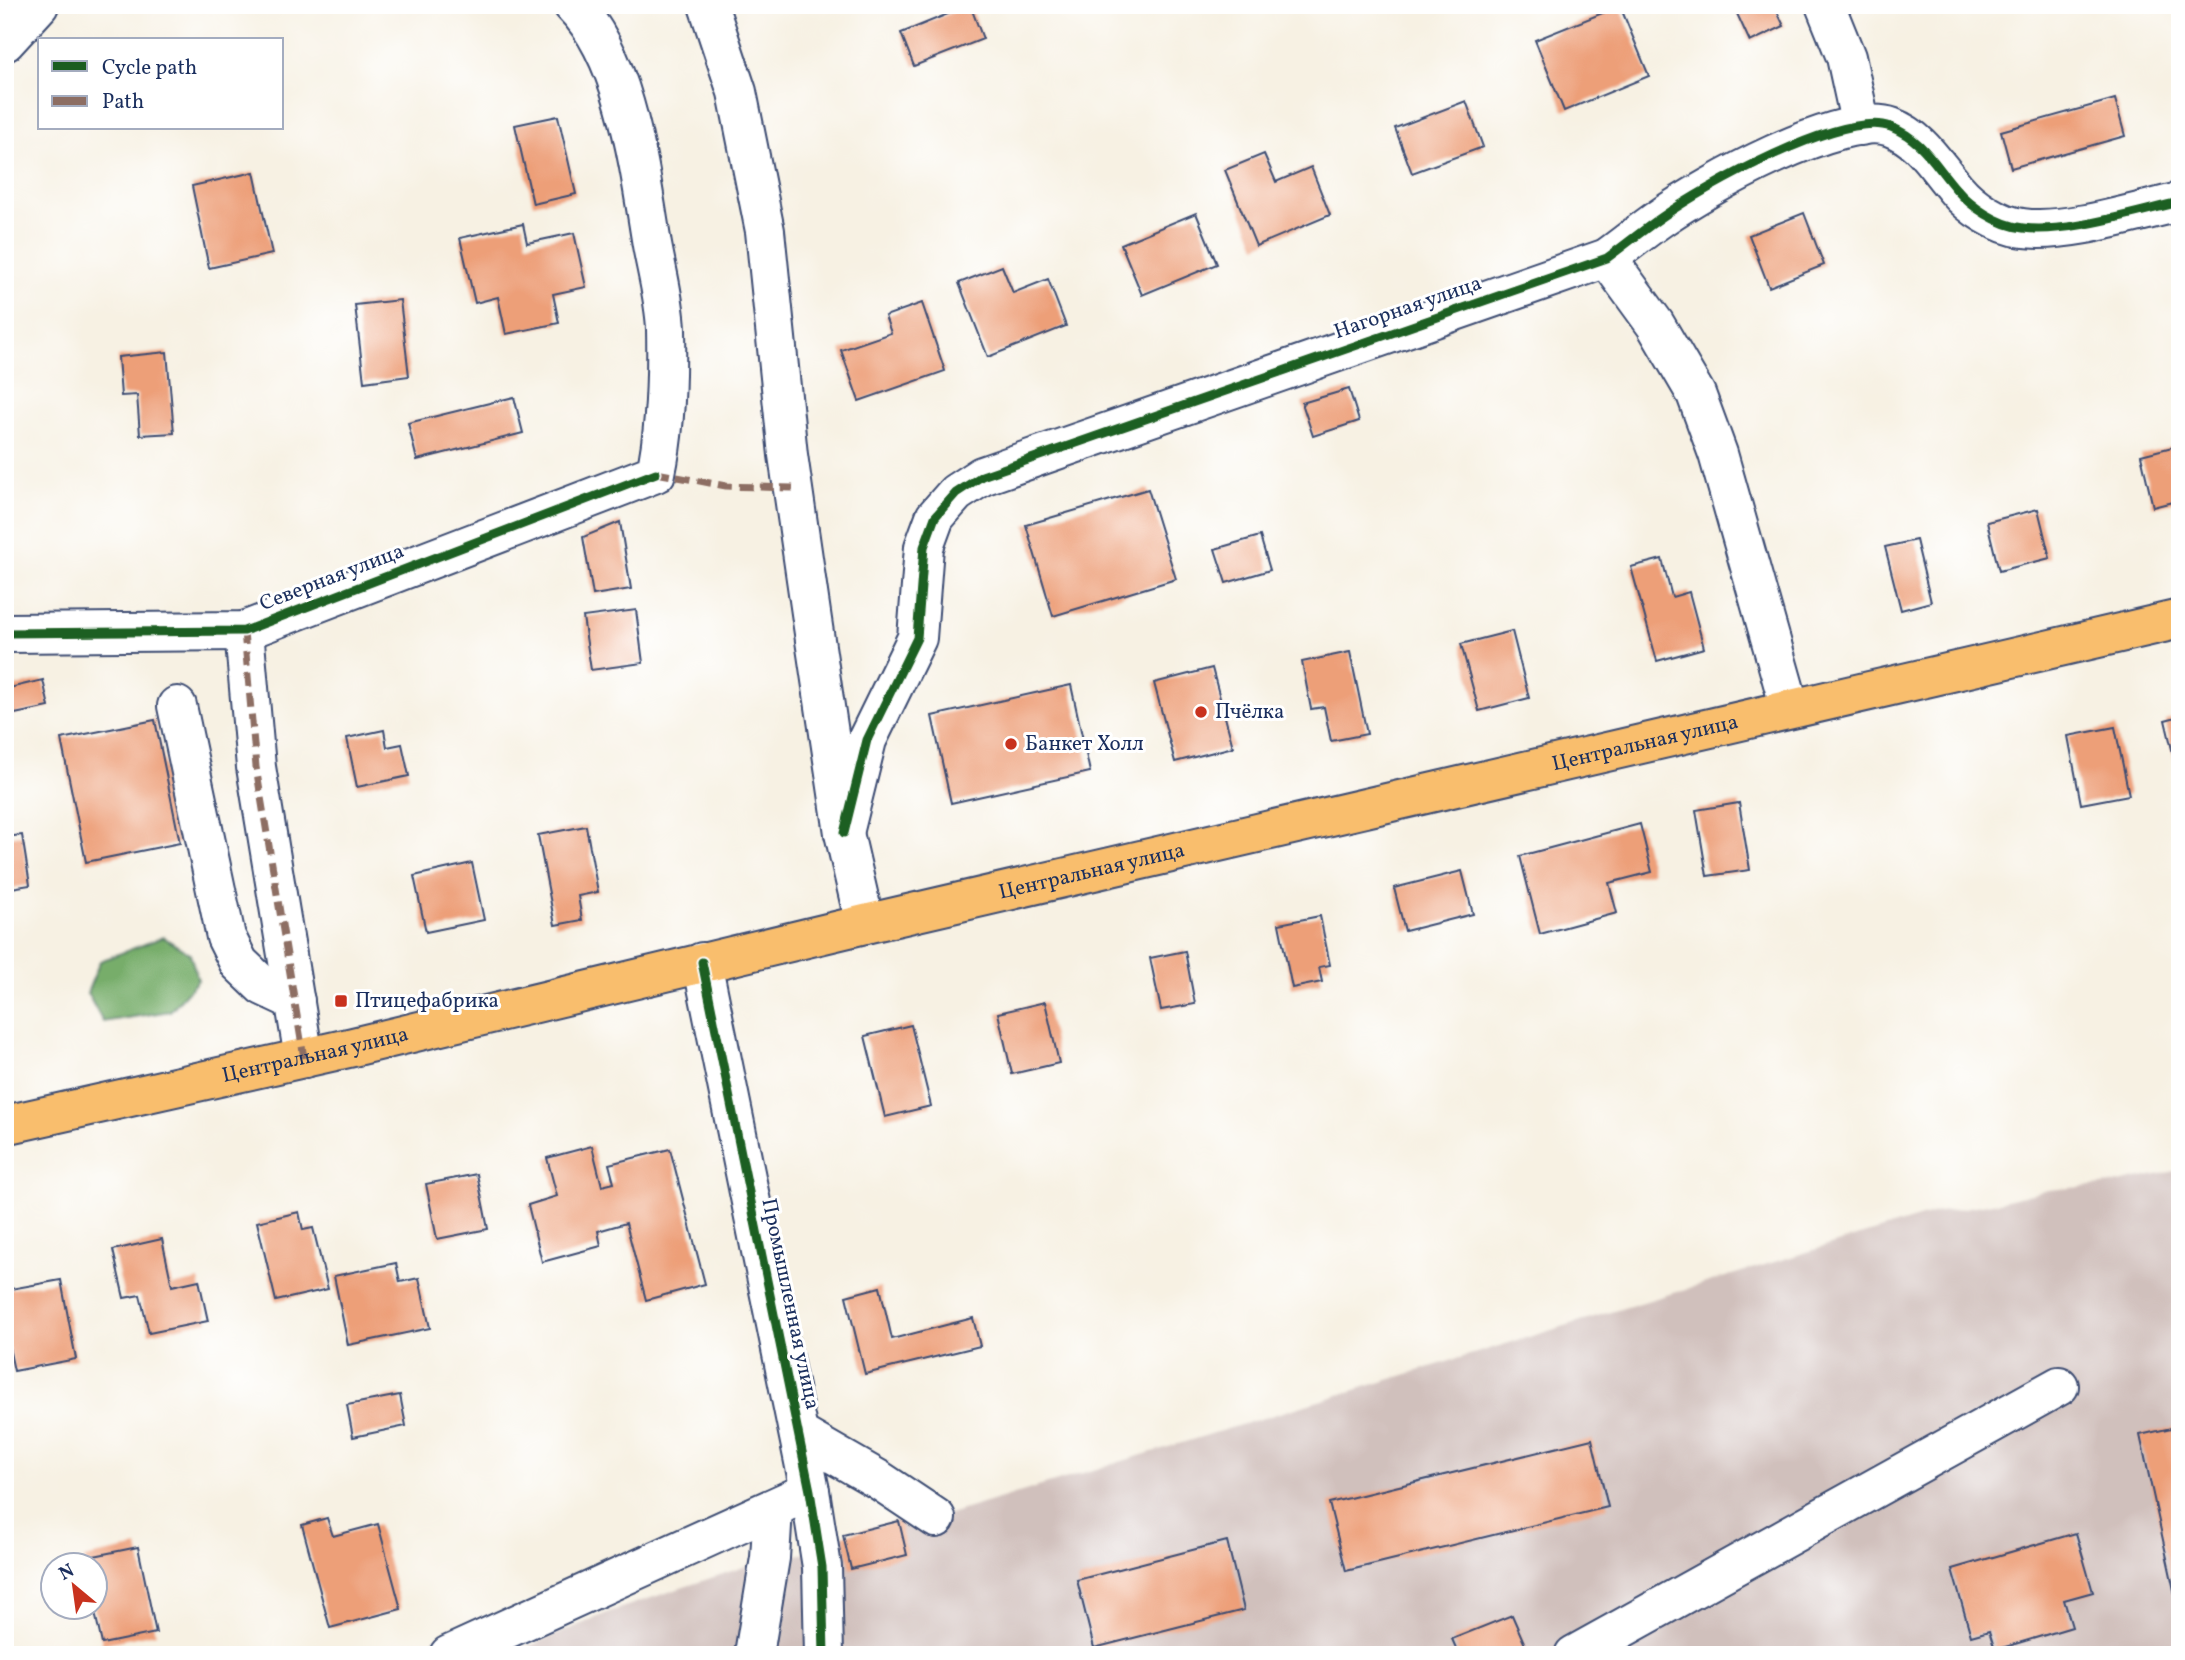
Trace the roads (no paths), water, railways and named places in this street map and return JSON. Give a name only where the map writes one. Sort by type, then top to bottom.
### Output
[{"type":"main road","name":"Центральная улица","points":[[5,1125],[304,1058],[702,962],[2180,619]]},
{"type":"street","points":[[5,42],[39,5]]},
{"type":"street","name":"Северная улица","points":[[5,634],[244,631],[656,473],[663,444],[666,327],[638,160],[625,102],[603,49],[582,14],[573,5]]},
{"type":"street","points":[[708,5],[737,92],[765,231],[790,466],[844,833],[865,924]]},
{"type":"street","points":[[1825,5],[1846,57],[1861,126]]},
{"type":"street","name":"Нагорная улица","points":[[844,833],[867,740],[917,638],[924,547],[935,517],[956,494],[982,476],[1607,258],[1663,216],[1734,174],[1814,137],[1861,126],[1889,126],[1919,142],[1957,190],[1978,211],[2021,228],[2057,229],[2180,202]]},
{"type":"street","points":[[1607,258],[1655,324],[1696,394],[1718,454],[1790,708]]},
{"type":"street","name":"Северная улица","points":[[244,631],[256,768],[304,1058]]},
{"type":"street","points":[[177,706],[226,937],[239,963],[264,986],[295,1001]]},
{"type":"street","name":"Промышленная улица","points":[[702,962],[810,1491],[822,1567],[824,1655]]},
{"type":"street","points":[[1574,1655],[2059,1386]]},
{"type":"street","points":[[799,1434],[879,1480],[936,1518]]},
{"type":"street","points":[[449,1655],[810,1491]]},
{"type":"street","points":[[754,1654],[770,1558],[773,1509]]},
{"type":"place","name":"Пчёлка","points":[[1201,712]]},
{"type":"place","name":"Банкет Холл","points":[[1011,744]]},
{"type":"place","name":"Птицефабрика","points":[[341,1001]]}]
